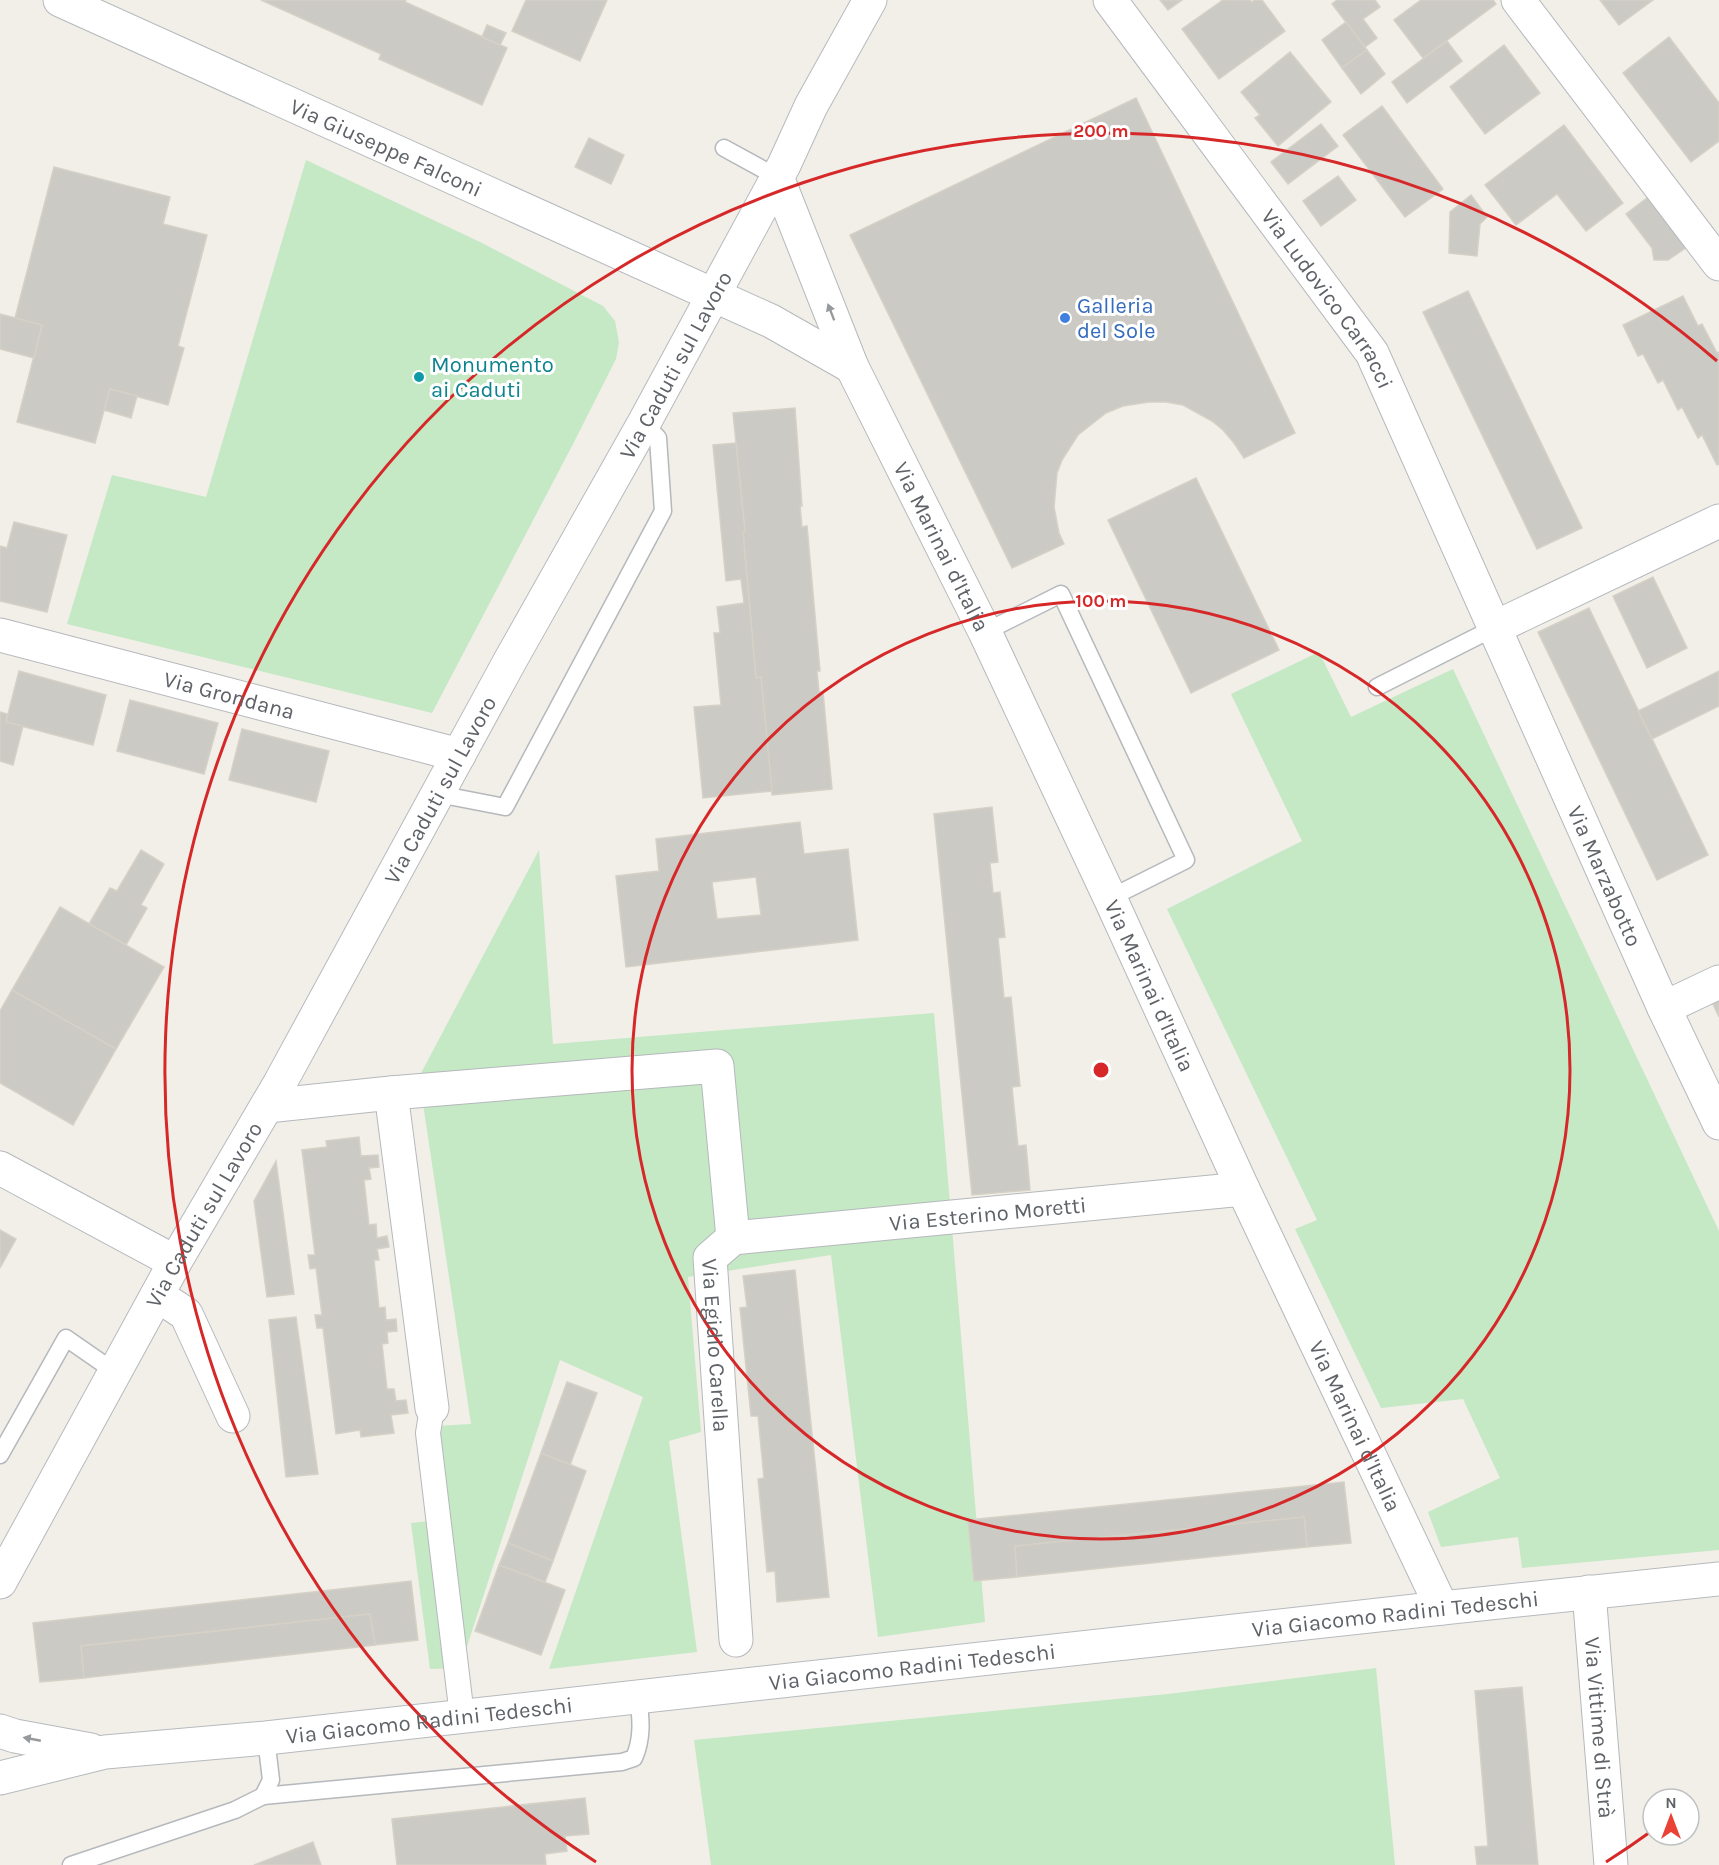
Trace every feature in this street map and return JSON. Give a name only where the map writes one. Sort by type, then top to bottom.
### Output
[{"type":"street","name":"Via Giuseppe Falconi","points":[[60,0],[713,295]]},
{"type":"street","name":"Via Caduti sul Lavoro","points":[[4,1569],[175,1262],[267,1106],[644,423],[777,177],[811,106],[870,0]]},
{"type":"street","name":"Via Ludovico Carracci","points":[[1110,0],[1372,352],[1494,628]]},
{"type":"street","points":[[1518,0],[1719,264]]},
{"type":"street","name":"Via Marinai d'Italia","points":[[777,177],[852,367],[986,632],[1243,1189],[1442,1608]]},
{"type":"street","points":[[713,295],[771,321],[852,367]]},
{"type":"street","points":[[1494,628],[1719,522]]},
{"type":"street","name":"Via Marzabotto","points":[[1494,628],[1664,1008],[1719,1123]]},
{"type":"street","name":"Via Grondana","points":[[0,635],[459,755]]},
{"type":"street","points":[[1664,1008],[1719,982]]},
{"type":"street","name":"Via Egidio Carella","points":[[267,1106],[391,1093],[717,1066],[733,1238],[710,1258],[736,1640]]},
{"type":"street","points":[[391,1093],[432,1407],[428,1432],[462,1716]]},
{"type":"street","points":[[0,1168],[175,1262]]},
{"type":"street","name":"Via Esterino Moretti","points":[[733,1238],[1243,1189]]},
{"type":"street","points":[[157,1295],[186,1314],[233,1416]]},
{"type":"street","name":"Via Giacomo Radini Tedeschi","points":[[0,1778],[105,1752],[266,1738],[1719,1579]]},
{"type":"street","name":"Via Vittime di Strà","points":[[1589,1592],[1611,1865]]},
{"type":"street","name":"Via Giacomo Radini Tedeschi","points":[[0,1731],[105,1752]]},
{"type":"lane","points":[[724,148],[777,177]]},
{"type":"lane","points":[[438,794],[505,807],[663,511],[658,438],[644,423]]},
{"type":"lane","points":[[986,632],[1061,594],[1176,839],[1186,861],[1110,898]]},
{"type":"lane","points":[[1377,687],[1494,628]]},
{"type":"lane","points":[[0,1455],[66,1338],[115,1372]]},
{"type":"lane","points":[[71,1865],[235,1810],[263,1796],[622,1762],[634,1758],[639,1746],[641,1724],[638,1696]]},
{"type":"lane","points":[[263,1796],[271,1780],[266,1738]]},
{"type":"green space","points":[[306,160],[480,242],[603,306],[615,321],[619,342],[616,359],[432,713],[67,624],[112,475],[206,497]]},
{"type":"green space","points":[[1319,652],[1351,717],[1453,669],[1719,1231],[1719,1550],[1522,1568],[1518,1537],[1441,1547],[1428,1512],[1500,1478],[1463,1399],[1381,1408],[1295,1229],[1317,1220],[1167,909],[1302,841],[1231,694]]},
{"type":"green space","points":[[539,850],[553,1044],[934,1013],[985,1622],[878,1637],[831,1255],[688,1277],[701,1432],[669,1441],[697,1652],[549,1669],[643,1397],[560,1360],[460,1668],[430,1669],[411,1523],[447,1519],[436,1426],[471,1424],[419,1077]]},
{"type":"green space","points":[[1376,1668],[1395,1865],[711,1865],[694,1740],[1168,1694]]},
{"type":"building","points":[[261,0],[406,0],[405,2],[507,48],[482,105],[379,59],[381,54]]},
{"type":"building","points":[[526,0],[607,0],[580,61],[512,31]]},
{"type":"building","points":[[1160,0],[1182,0],[1168,10]]},
{"type":"building","points":[[1223,0],[1250,0],[1252,2],[1262,0],[1285,31],[1219,79],[1182,29]]},
{"type":"building","points":[[1337,0],[1375,0],[1380,7],[1363,19],[1377,38],[1365,47],[1332,4]]},
{"type":"building","points":[[1421,0],[1493,0],[1496,4],[1423,58],[1394,20]]},
{"type":"building","points":[[1600,0],[1653,0],[1619,25]]},
{"type":"building","points":[[1346,22],[1367,50],[1342,68],[1322,40]]},
{"type":"building","points":[[487,25],[506,33],[500,45],[482,37]]},
{"type":"building","points":[[1669,37],[1719,103],[1719,141],[1691,162],[1623,73]]},
{"type":"building","points":[[1447,41],[1462,61],[1407,103],[1392,82]]},
{"type":"building","points":[[1504,45],[1540,93],[1485,134],[1450,87]]},
{"type":"building","points":[[1367,50],[1385,74],[1361,94],[1342,68]]},
{"type":"building","points":[[1290,52],[1331,102],[1278,146],[1255,118],[1260,115],[1241,92]]},
{"type":"building","name":"Galleria del Sole","points":[[1136,98],[1295,433],[1244,458],[1223,430],[1212,421],[1183,405],[1149,402],[1123,406],[1106,413],[1078,435],[1062,460],[1057,473],[1054,507],[1059,533],[1064,544],[1012,568],[850,235]]},
{"type":"building","points":[[1382,106],[1443,189],[1405,217],[1343,135]]},
{"type":"building","points":[[1321,124],[1338,146],[1288,184],[1271,162]]},
{"type":"building","points":[[1564,125],[1623,203],[1586,231],[1557,194],[1516,225],[1485,185]]},
{"type":"building","points":[[589,138],[624,155],[611,184],[575,167]]},
{"type":"building","points":[[54,167],[170,197],[163,224],[207,235],[178,346],[184,348],[168,405],[110,389],[95,443],[17,422],[42,325],[15,318]]},
{"type":"building","points":[[1338,176],[1356,200],[1321,226],[1303,201]]},
{"type":"building","points":[[1471,195],[1487,217],[1480,224],[1477,256],[1449,253],[1450,212]]},
{"type":"building","points":[[1651,195],[1690,245],[1668,260],[1654,260],[1652,248],[1626,214]]},
{"type":"building","points":[[1468,291],[1582,528],[1537,549],[1423,312]]},
{"type":"building","points":[[1683,296],[1698,326],[1702,324],[1717,353],[1719,352],[1719,464],[1717,465],[1702,435],[1698,438],[1682,407],[1678,410],[1663,380],[1658,383],[1643,354],[1638,356],[1623,325]]},
{"type":"building","points":[[0,314],[42,325],[34,358],[0,349]]},
{"type":"building","points":[[110,389],[137,396],[131,418],[104,410]]},
{"type":"building","points":[[795,408],[802,527],[807,526],[820,671],[817,671],[819,692],[823,692],[832,789],[772,795],[761,677],[756,678],[733,413]]},
{"type":"building","points":[[736,443],[756,678],[761,677],[772,791],[703,798],[694,707],[721,705],[714,633],[720,633],[717,607],[744,603],[741,579],[726,581],[713,445]]},
{"type":"building","points":[[1196,478],[1279,650],[1191,693],[1108,520]]},
{"type":"building","points":[[14,522],[67,535],[47,612],[0,601],[0,546],[7,548]]},
{"type":"building","points":[[1653,577],[1687,648],[1647,668],[1613,596]]},
{"type":"building","points":[[1589,608],[1708,855],[1657,880],[1538,632]]},
{"type":"building","points":[[19,671],[106,695],[93,745],[6,722]]},
{"type":"building","points":[[1719,671],[1719,706],[1652,739],[1638,711]]},
{"type":"building","points":[[130,700],[218,723],[204,774],[117,751]]},
{"type":"building","points":[[0,712],[7,714],[6,722],[23,726],[13,765],[0,761]]},
{"type":"building","points":[[242,729],[329,751],[316,802],[229,780]]},
{"type":"building","points":[[992,807],[998,862],[990,863],[993,893],[1000,892],[1005,937],[998,938],[1004,998],[1011,997],[1020,1086],[1012,1087],[1018,1146],[1026,1145],[1030,1190],[972,1195],[934,814]]},
{"type":"building","points":[[800,822],[804,854],[848,849],[858,940],[626,967],[616,876],[659,871],[656,839]],"holes":[[[756,877],[761,915],[717,919],[712,882]]]},
{"type":"building","points":[[141,850],[164,864],[141,905],[147,908],[126,945],[89,924],[110,888],[117,891]]},
{"type":"building","points":[[60,907],[164,967],[116,1049],[12,990]]},
{"type":"building","points":[[12,990],[116,1049],[73,1125],[0,1083],[0,1011]]},
{"type":"building","points":[[1719,1001],[1719,1017],[1713,1004]]},
{"type":"building","points":[[359,1137],[361,1156],[378,1155],[379,1167],[369,1168],[371,1179],[364,1180],[369,1225],[376,1224],[377,1238],[387,1236],[389,1247],[377,1249],[379,1260],[374,1260],[379,1308],[385,1307],[386,1320],[396,1319],[397,1331],[387,1332],[388,1343],[382,1344],[387,1389],[394,1389],[396,1401],[406,1400],[408,1413],[391,1415],[394,1433],[361,1437],[360,1430],[336,1434],[323,1328],[317,1328],[315,1315],[322,1315],[316,1268],[310,1269],[308,1255],[315,1255],[302,1150],[327,1147],[326,1141]]},
{"type":"building","points":[[276,1161],[294,1294],[267,1297],[254,1201]]},
{"type":"building","points":[[0,1230],[16,1239],[0,1268]]},
{"type":"building","points":[[795,1270],[829,1597],[777,1602],[775,1571],[767,1572],[758,1479],[764,1478],[758,1416],[751,1416],[740,1308],[747,1307],[743,1276]]},
{"type":"building","points":[[296,1317],[318,1474],[286,1477],[269,1320]]},
{"type":"building","points":[[567,1382],[597,1393],[570,1465],[541,1453]]},
{"type":"building","points":[[541,1453],[586,1471],[553,1561],[508,1543]]},
{"type":"building","points":[[1344,1482],[1351,1543],[1307,1547],[1304,1517],[1015,1546],[1017,1577],[974,1581],[968,1520]]},
{"type":"building","points":[[1304,1517],[1307,1547],[1017,1577],[1015,1546]]},
{"type":"building","points":[[508,1543],[553,1561],[545,1582],[499,1565]]},
{"type":"building","points":[[499,1565],[565,1590],[541,1655],[475,1631]]},
{"type":"building","points":[[411,1581],[418,1640],[375,1645],[370,1614],[81,1646],[84,1678],[40,1682],[33,1623]]},
{"type":"building","points":[[370,1614],[375,1645],[84,1678],[81,1646]]},
{"type":"building","points":[[1522,1687],[1538,1865],[1477,1865],[1475,1847],[1488,1846],[1475,1691]]},
{"type":"building","points":[[585,1798],[589,1834],[565,1836],[567,1851],[545,1854],[546,1865],[397,1865],[392,1819]]},
{"type":"building","points":[[313,1842],[321,1865],[254,1865]]},
{"type":"place","name":"Galleria del Sole","points":[[1065,318]]},
{"type":"place","name":"Monumento ai Caduti","points":[[419,377]]}]
